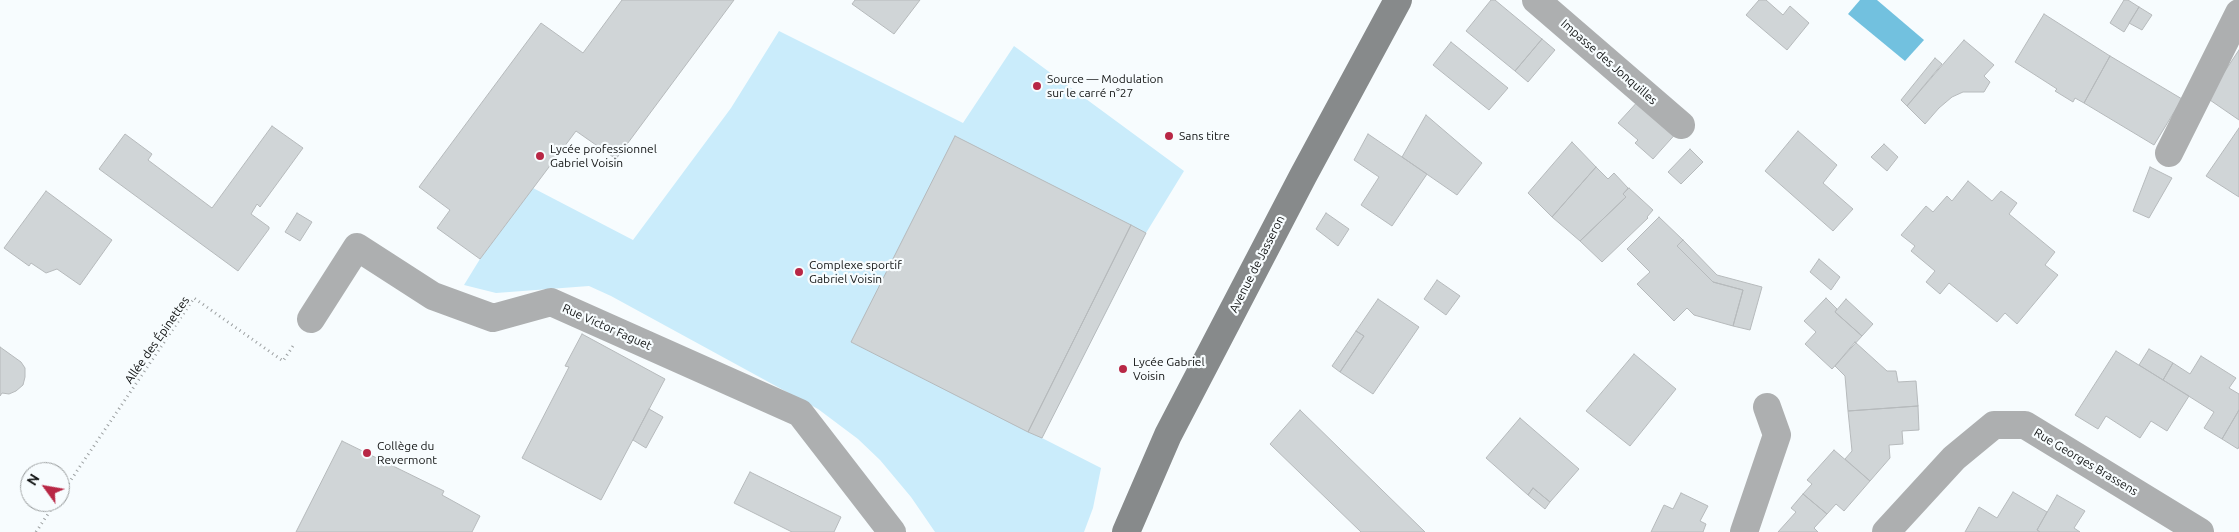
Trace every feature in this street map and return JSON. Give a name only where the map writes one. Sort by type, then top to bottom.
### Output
[{"type":"main road","name":"Avenue de Jasseron","points":[[1126,532],[1168,435],[1303,176],[1398,0]]},
{"type":"street","name":"Impasse des Jonquilles","points":[[1536,0],[1681,125]]},
{"type":"street","points":[[2170,153],[2239,12]]},
{"type":"street","name":"Rue Victor Faguet","points":[[311,319],[357,246],[433,296],[493,318],[551,302],[800,413],[892,532]]},
{"type":"street","points":[[1744,532],[1777,434],[1767,407]]},
{"type":"street","name":"Rue Georges Brassens","points":[[1886,532],[1954,458],[1994,425],[2025,425],[2200,532]]},
{"type":"path","name":"Allée des Épinettes","points":[[70,481],[194,298],[283,361],[311,319]]},
{"type":"path","points":[[36,532],[49,512]]},
{"type":"shaded area","name":"Complexe sportif Gabriel Voisin","points":[[779,31],[963,123],[1014,46],[1184,171],[1146,233],[1042,438],[1101,468],[1093,508],[1084,532],[935,532],[911,497],[880,460],[858,439],[818,409],[611,296],[589,286],[496,293],[464,285],[480,259],[533,188],[633,240],[731,108]]},
{"type":"water","points":[[1860,0],[1877,0],[1924,40],[1905,61],[1848,14]]},
{"type":"building","points":[[622,0],[734,0],[616,159],[576,131],[480,259],[437,228],[450,210],[419,187],[541,23],[583,53]]},
{"type":"building","points":[[855,0],[920,0],[894,34],[852,4]]},
{"type":"building","points":[[1491,0],[1495,0],[1542,39],[1515,71],[1466,31]]},
{"type":"building","points":[[1759,0],[1766,0],[1783,15],[1790,6],[1809,23],[1787,50],[1746,15]]},
{"type":"building","points":[[2124,0],[2128,0],[2139,7],[2124,32],[2110,23]]},
{"type":"building","points":[[2139,7],[2152,15],[2142,30],[2129,23]]},
{"type":"building","points":[[2044,14],[2110,56],[2084,103],[2075,98],[2073,102],[2055,91],[2057,89],[2015,62]]},
{"type":"building","points":[[1542,39],[1555,50],[1528,82],[1515,71]]},
{"type":"building","points":[[1964,40],[1994,65],[1984,76],[1990,82],[1984,92],[1963,92],[1952,97],[1925,124],[1907,106]]},
{"type":"building","points":[[1451,42],[1508,88],[1489,110],[1433,65]]},
{"type":"building","points":[[2239,50],[2239,120],[2207,98]]},
{"type":"building","points":[[2110,56],[2182,99],[2154,145],[2084,103]]},
{"type":"building","points":[[1935,58],[1942,64],[1907,106],[1901,100]]},
{"type":"building","points":[[1641,98],[1679,130],[1653,159],[1635,143],[1638,140],[1618,123]]},
{"type":"building","points":[[1426,115],[1482,163],[1457,195],[1402,157]]},
{"type":"building","points":[[272,126],[303,148],[260,207],[257,204],[251,214],[269,227],[269,229],[238,271],[99,169],[125,134],[152,154],[148,160],[212,208]]},
{"type":"building","points":[[2239,128],[2239,197],[2206,176]]},
{"type":"building","points":[[1798,131],[1837,165],[1823,183],[1853,209],[1833,231],[1765,171]]},
{"type":"building","points":[[1368,134],[1427,174],[1392,226],[1361,205],[1379,177],[1354,160]]},
{"type":"building","points":[[955,136],[1131,225],[1028,432],[851,342]]},
{"type":"building","points":[[1572,142],[1596,167],[1552,217],[1528,193]]},
{"type":"building","points":[[1884,144],[1898,157],[1887,171],[1871,157]]},
{"type":"building","points":[[1690,149],[1703,162],[1681,184],[1668,172]]},
{"type":"building","points":[[1596,167],[1608,179],[1614,173],[1628,188],[1623,194],[1626,197],[1580,241],[1552,217]]},
{"type":"building","points":[[2150,167],[2172,178],[2149,218],[2133,211]]},
{"type":"building","points":[[1968,181],[1992,201],[2001,191],[2017,203],[2009,214],[2055,252],[2045,265],[2058,275],[2017,324],[2005,313],[1997,322],[1949,283],[1940,294],[1926,282],[1935,271],[1911,251],[1915,246],[1901,235],[1926,206],[1933,212],[1947,196],[1952,201]]},
{"type":"building","points":[[1629,188],[1653,210],[1648,218],[1602,262],[1580,241],[1626,197],[1623,194]]},
{"type":"building","points":[[46,191],[112,240],[80,285],[57,269],[46,273],[31,263],[29,266],[4,248]]},
{"type":"building","points":[[297,213],[312,222],[300,241],[285,232]]},
{"type":"building","points":[[1326,213],[1349,229],[1338,246],[1316,229]]},
{"type":"building","points":[[1659,217],[1683,240],[1677,246],[1713,282],[1743,290],[1733,326],[1694,315],[1687,308],[1674,321],[1637,284],[1650,272],[1627,249]]},
{"type":"building","points":[[1131,225],[1146,233],[1042,438],[1028,432]]},
{"type":"building","points":[[1683,240],[1717,275],[1762,287],[1750,330],[1733,326],[1743,290],[1713,282],[1677,246]]},
{"type":"building","points":[[1819,259],[1840,277],[1831,290],[1810,272]]},
{"type":"building","points":[[1437,280],[1460,296],[1446,315],[1424,299]]},
{"type":"building","points":[[1826,298],[1837,309],[1835,312],[1862,336],[1832,369],[1805,344],[1816,332],[1804,321]]},
{"type":"building","points":[[1378,299],[1419,327],[1373,394],[1340,372],[1364,336],[1356,331]]},
{"type":"building","points":[[1846,299],[1873,324],[1862,336],[1835,312]]},
{"type":"building","points":[[1356,331],[1364,336],[1340,372],[1332,366]]},
{"type":"building","points":[[582,334],[665,379],[601,500],[522,458],[569,367],[565,366]]},
{"type":"building","points":[[1855,342],[1887,371],[1896,371],[1898,382],[1916,381],[1918,406],[1848,411],[1845,376],[1835,366]]},
{"type":"building","points":[[0,347],[21,362],[25,368],[25,377],[23,385],[16,391],[9,394],[2,393],[0,396]]},
{"type":"building","points":[[2149,349],[2173,363],[2163,380],[2139,365]]},
{"type":"building","points":[[2116,351],[2189,396],[2167,431],[2151,421],[2140,438],[2106,416],[2098,429],[2075,415]]},
{"type":"building","points":[[1634,354],[1676,389],[1630,446],[1586,411]]},
{"type":"building","points":[[2201,356],[2236,378],[2229,388],[2239,394],[2239,410],[2222,439],[2204,428],[2214,412],[2163,380],[2173,363],[2190,374]]},
{"type":"building","points":[[1918,406],[1919,430],[1902,431],[1903,444],[1889,445],[1890,458],[1870,481],[1845,459],[1852,451],[1848,411]]},
{"type":"building","points":[[649,409],[663,417],[646,448],[633,440]]},
{"type":"building","points":[[1300,410],[1425,532],[1361,532],[1270,444]]},
{"type":"building","points":[[2239,410],[2239,446],[2238,449],[2222,439]]},
{"type":"building","points":[[1520,418],[1579,469],[1550,502],[1533,488],[1528,495],[1486,458]]},
{"type":"building","points":[[342,441],[444,491],[442,495],[480,516],[472,532],[296,532]]},
{"type":"building","points":[[1834,450],[1870,481],[1844,511],[1836,504],[1827,514],[1803,494],[1812,484],[1807,480]]},
{"type":"building","points":[[750,472],[841,517],[834,532],[792,532],[734,503]]},
{"type":"building","points":[[1533,488],[1550,502],[1545,509],[1528,495]]},
{"type":"building","points":[[2013,492],[2047,512],[2037,530],[2040,532],[1965,532],[1979,507],[1997,518]]},
{"type":"building","points":[[1681,493],[1708,506],[1700,521],[1706,524],[1703,532],[1651,532],[1664,505],[1673,509]]},
{"type":"building","points":[[1803,494],[1827,514],[1814,528],[1818,532],[1778,532],[1796,512],[1791,508]]},
{"type":"building","points":[[2057,495],[2085,511],[2074,528],[2080,532],[2040,532],[2037,530]]},
{"type":"place","name":"Source — Modulation sur le carré n°27","points":[[1037,86]]},
{"type":"place","name":"Sans titre","points":[[1169,136]]},
{"type":"place","name":"Lycée professionnel Gabriel Voisin","points":[[540,156]]},
{"type":"place","name":"Complexe sportif Gabriel Voisin","points":[[799,272]]},
{"type":"place","name":"Lycée Gabriel Voisin","points":[[1123,369]]},
{"type":"place","name":"Collège du Revermont","points":[[367,453]]}]
